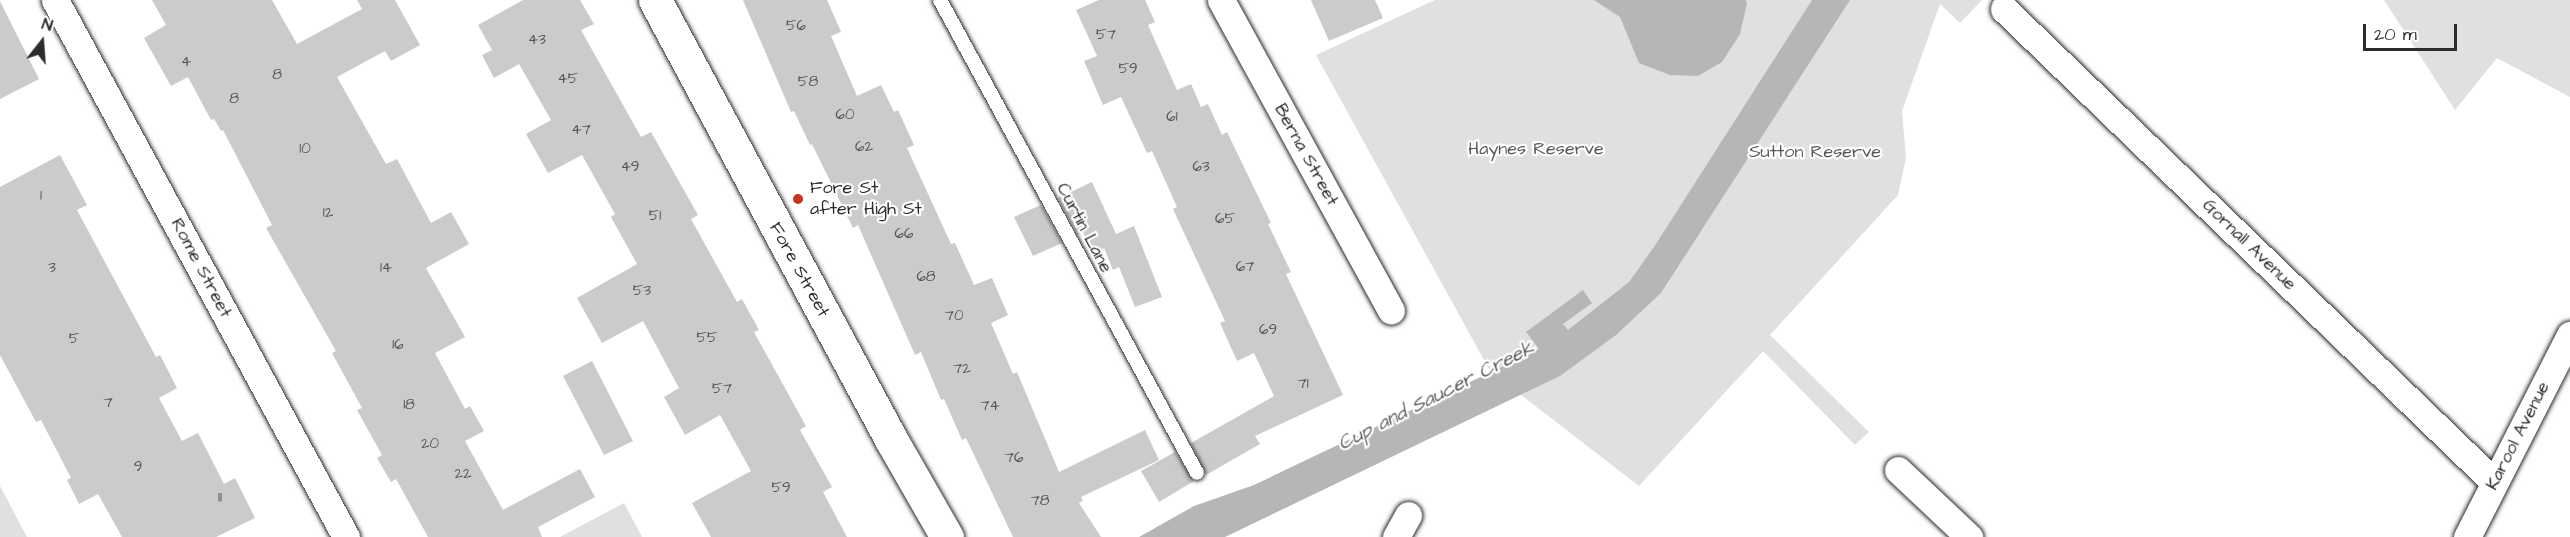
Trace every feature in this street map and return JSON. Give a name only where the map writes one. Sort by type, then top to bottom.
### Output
[{"type":"main road","name":"Fore Street","points":[[655,0],[886,431],[947,537]]},
{"type":"street","name":"Rome Street","points":[[55,0],[346,537]]},
{"type":"street","name":"Berna Street","points":[[1221,0],[1391,311]]},
{"type":"street","name":"Gornall Avenue","points":[[2004,9],[2494,482]]},
{"type":"street","name":"Karool Avenue","points":[[2467,537],[2570,335]]},
{"type":"street","points":[[1898,470],[1969,537]]},
{"type":"lane","name":"Curtin Lane","points":[[940,0],[1197,473]]},
{"type":"green space","points":[[1435,0],[1982,0],[1960,23],[1940,4],[1902,111],[1906,158],[1898,195],[1770,335],[1869,432],[1855,445],[1763,351],[1639,486],[1490,371],[1316,55]]},
{"type":"green space","points":[[2384,0],[2570,0],[2570,97],[2497,58],[2455,110]]},
{"type":"green space","points":[[0,486],[27,537],[0,537]]},
{"type":"green space","points":[[624,503],[642,537],[560,537]]},
{"type":"shaded area","points":[[1594,0],[1746,0],[1747,3],[1740,34],[1722,62],[1698,76],[1670,75],[1639,63],[1620,17]]},
{"type":"shaded area","points":[[1812,0],[1850,0],[1661,293],[1616,335],[1560,376],[1225,537],[1139,537],[1194,506],[1254,485],[1539,349],[1526,332],[1583,290],[1592,303],[1563,324],[1568,330],[1629,282],[1654,247]]},
{"type":"building","points":[[152,0],[272,0],[297,44],[362,9],[357,0],[395,0],[420,45],[391,61],[385,51],[337,77],[386,164],[397,159],[431,223],[451,212],[469,244],[426,268],[465,337],[435,353],[465,409],[470,406],[484,431],[465,441],[503,510],[580,469],[595,497],[538,527],[542,537],[428,537],[396,479],[391,482],[377,458],[382,455],[357,410],[362,408],[332,353],[336,351],[266,228],[272,225],[223,130],[221,131],[214,119],[211,120],[188,77],[171,86],[144,38],[166,25]]},
{"type":"building","points":[[523,0],[580,0],[594,24],[581,30],[641,137],[651,132],[698,215],[691,219],[737,302],[742,299],[759,330],[754,332],[806,426],[800,430],[832,487],[823,492],[847,537],[711,537],[692,503],[751,471],[720,415],[685,435],[664,397],[679,388],[643,321],[602,343],[577,298],[637,264],[611,217],[615,214],[582,155],[548,173],[526,134],[551,120],[519,64],[494,78],[482,55],[492,50],[478,25]]},
{"type":"building","points":[[743,0],[827,0],[841,32],[831,36],[857,96],[881,85],[894,112],[898,110],[914,145],[907,148],[951,244],[955,243],[974,285],[992,278],[1008,315],[991,323],[1013,374],[1017,372],[1059,472],[1145,430],[1159,460],[1081,497],[1083,501],[1079,503],[1101,537],[1013,537],[966,438],[962,440],[944,399],[941,400],[921,352],[915,355],[858,225],[853,228],[812,144],[810,145],[794,111],[791,112]]},
{"type":"building","points":[[1099,0],[1145,0],[1155,22],[1148,25],[1177,90],[1191,84],[1201,107],[1208,104],[1222,135],[1227,132],[1271,223],[1268,224],[1291,272],[1286,274],[1343,395],[1255,436],[1260,444],[1206,475],[1191,443],[1274,396],[1254,353],[1237,361],[1220,323],[1225,321],[1173,209],[1177,207],[1152,151],[1147,153],[1121,97],[1103,105],[1084,61],[1097,56],[1076,10]]},
{"type":"building","points":[[1311,0],[1375,0],[1383,18],[1329,41]]},
{"type":"building","points":[[0,1],[39,79],[0,99]]},
{"type":"building","points":[[60,155],[87,205],[77,210],[156,357],[160,355],[177,388],[159,398],[182,441],[198,433],[224,484],[235,478],[255,518],[216,537],[122,537],[98,494],[79,504],[67,480],[71,478],[41,420],[36,422],[0,355],[0,187]]},
{"type":"building","points":[[1092,182],[1116,234],[1134,226],[1162,297],[1135,307],[1119,267],[1113,270],[1104,248],[1094,253],[1088,237],[1086,238],[1083,232],[1078,235],[1058,198]]},
{"type":"building","points":[[1041,205],[1062,243],[1033,256],[1014,217]]},
{"type":"building","points":[[592,361],[633,441],[604,455],[563,376]]},
{"type":"building","points":[[1175,452],[1194,481],[1159,502],[1141,471]]},
{"type":"place","name":"Fore St after High St","points":[[798,199]]},
{"type":"park label","name":"Haynes Reserve","points":[[1536,149]]},
{"type":"park label","name":"Sutton Reserve","points":[[1815,152]]},
{"type":"water label","name":"Cup and Saucer Creek","points":[[1436,396]]}]
